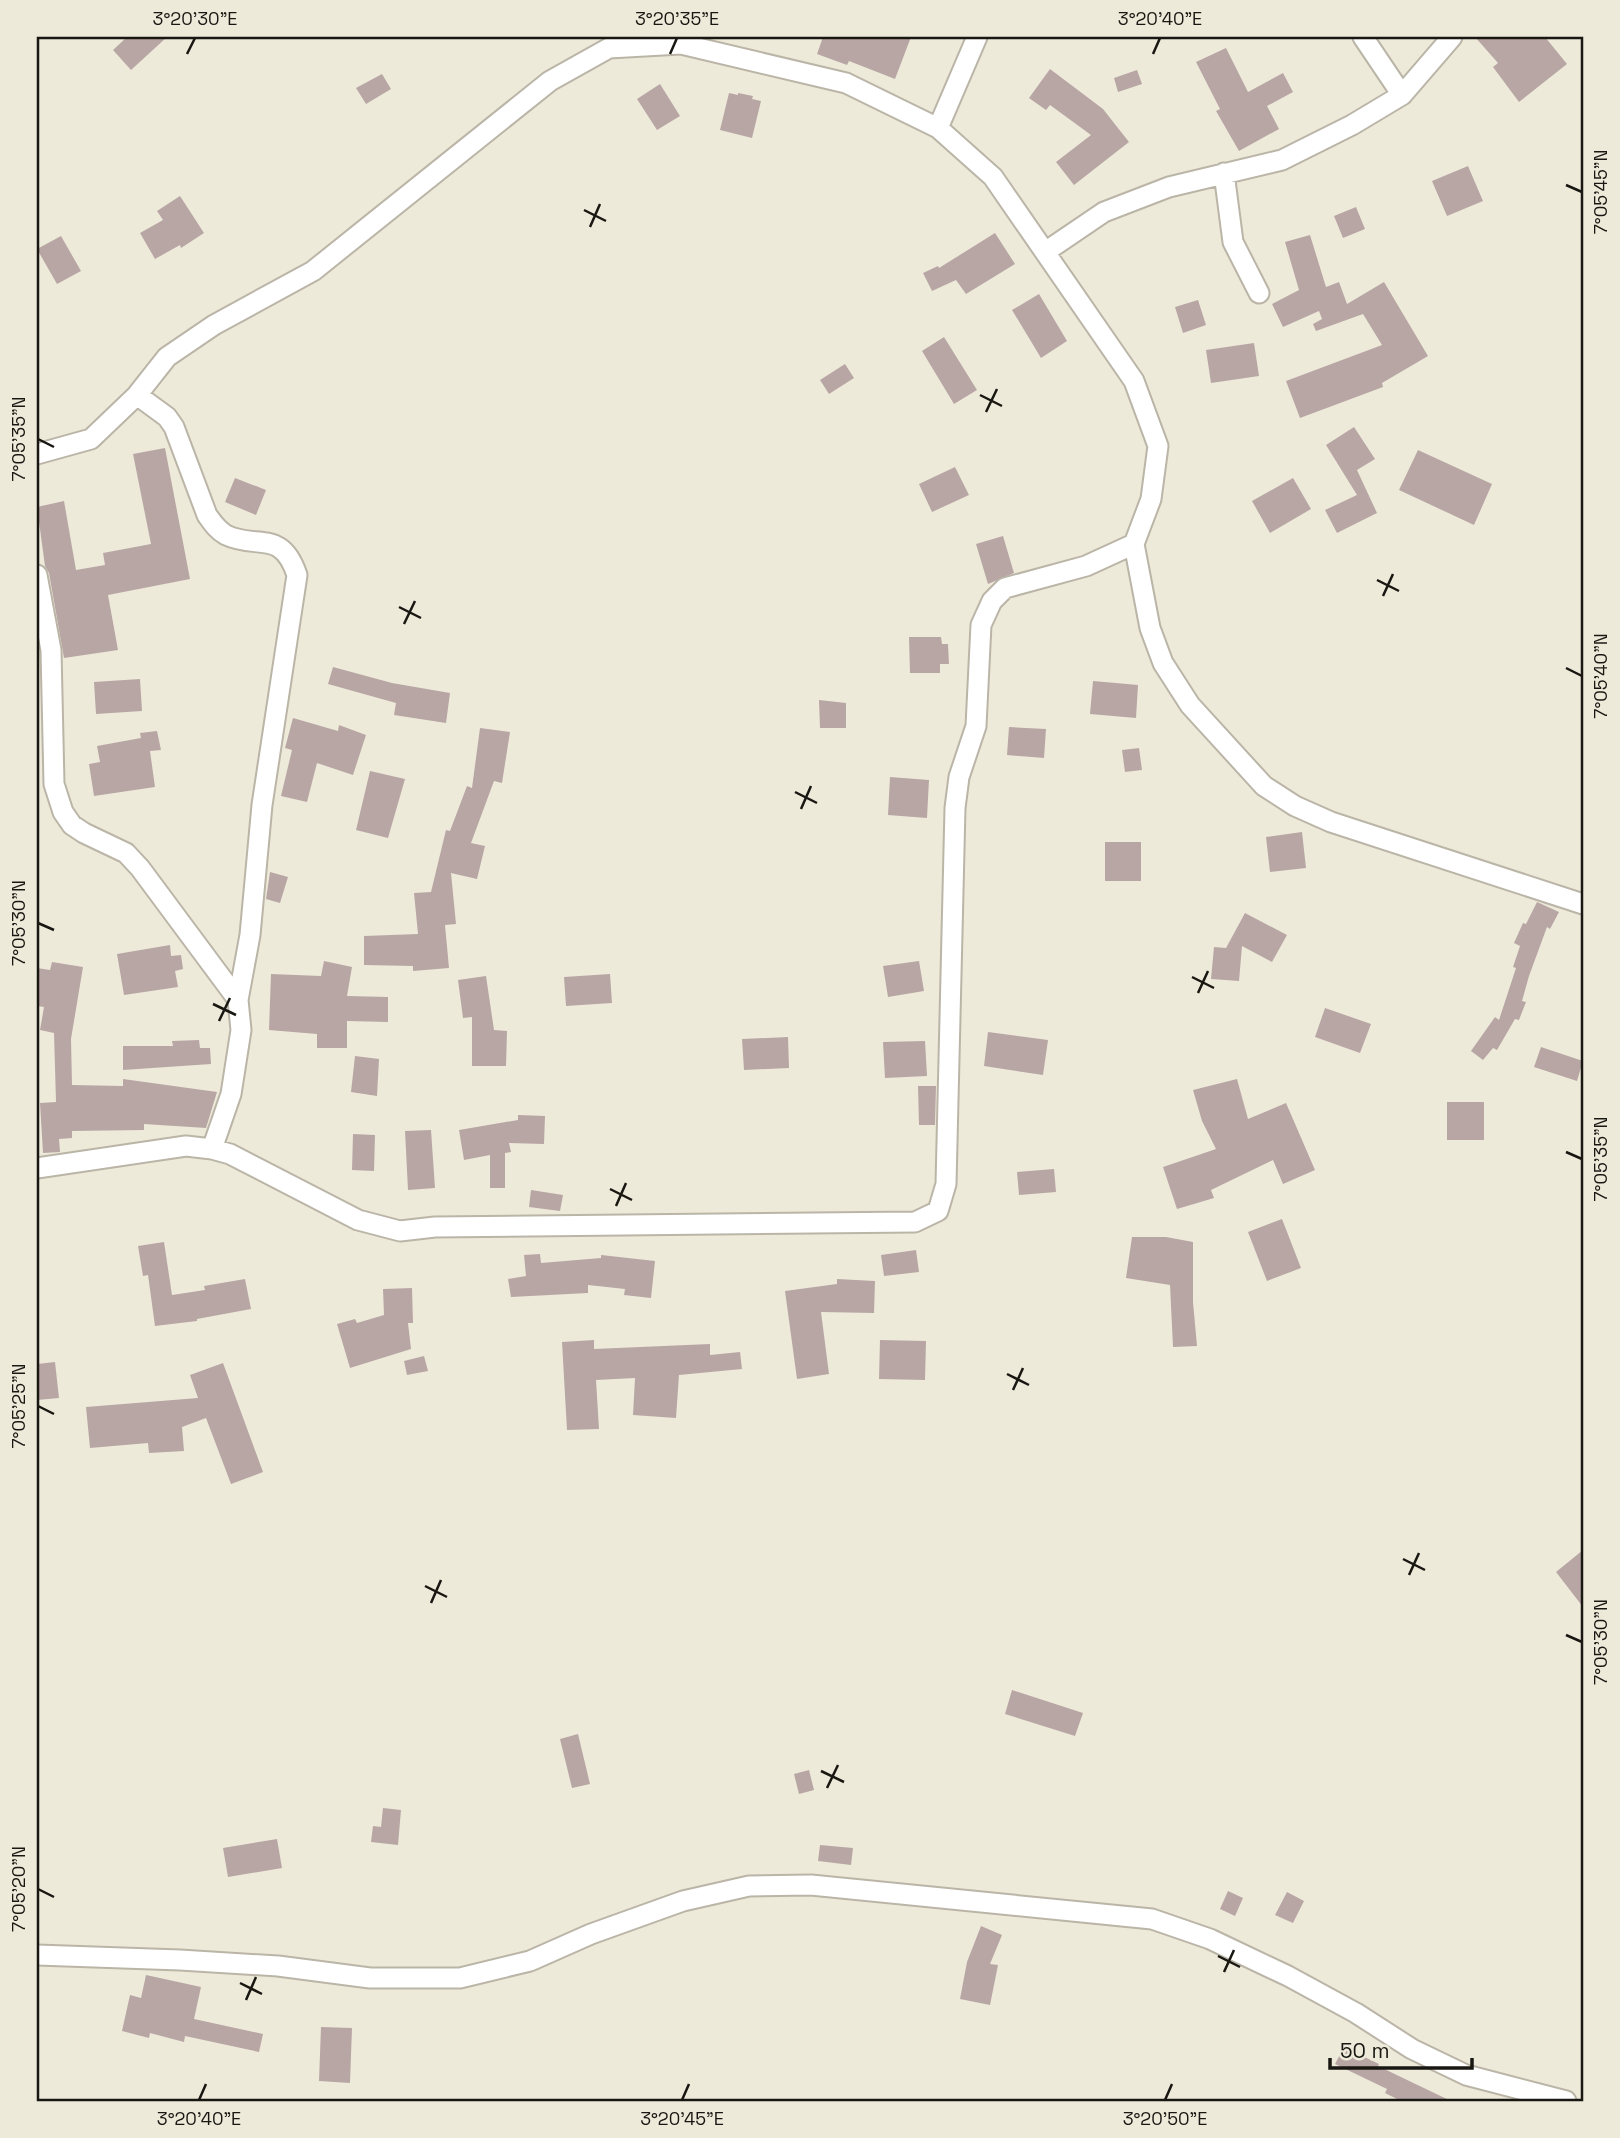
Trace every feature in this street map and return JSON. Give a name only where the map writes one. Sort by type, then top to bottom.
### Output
[{"type":"street","points":[[938,128],[977,37]]},
{"type":"street","points":[[1363,37],[1402,94]]},
{"type":"street","points":[[1045,252],[1104,212],[1169,187],[1282,160],[1352,125],[1402,94],[1452,37]]},
{"type":"street","points":[[37,454],[91,439],[137,395],[167,357],[215,325],[313,271],[550,81],[609,48],[681,44],[846,83],[938,128],[993,177],[1134,381],[1158,446],[1151,499],[1134,544],[1150,628],[1163,663],[1190,705],[1264,786],[1294,806],[1331,822],[1583,904]]},
{"type":"street","points":[[1224,173],[1233,242],[1259,293]]},
{"type":"street","points":[[137,395],[167,417],[174,427],[207,515],[215,526],[226,535],[267,541],[282,550],[292,562],[297,575],[262,805],[250,935],[238,1000],[242,1030],[231,1094],[212,1149]]},
{"type":"street","points":[[37,1167],[186,1146],[212,1149],[230,1154],[358,1220],[400,1231],[435,1227],[915,1222],[938,1211],[946,1184],[955,808],[959,777],[976,726],[981,625],[992,601],[1005,589],[1086,566],[1134,544]]},
{"type":"street","points":[[37,575],[51,650],[54,784],[63,811],[72,825],[84,833],[126,853],[238,1000]]},
{"type":"street","points":[[37,1955],[266,1965],[370,1978],[460,1978],[530,1961],[591,1934],[683,1901],[750,1886],[811,1885],[1152,1919],[1210,1939],[1288,1976],[1356,2013],[1412,2049],[1465,2075],[1566,2101]]},
{"type":"building","points":[[127,37],[167,37],[131,70],[113,50]]},
{"type":"building","points":[[823,37],[911,37],[895,79],[849,61],[847,65],[817,54]]},
{"type":"building","points":[[1475,37],[1545,37],[1567,64],[1519,102],[1493,67],[1498,63]]},
{"type":"building","points":[[1226,48],[1248,92],[1283,73],[1293,92],[1267,106],[1279,129],[1239,151],[1216,111],[1220,109],[1196,62]]},
{"type":"building","points":[[1050,69],[1103,109],[1129,142],[1074,185],[1056,162],[1091,135],[1050,105],[1046,110],[1029,98]]},
{"type":"building","points":[[1137,70],[1142,84],[1118,92],[1114,78]]},
{"type":"building","points":[[382,74],[391,89],[366,104],[356,88]]},
{"type":"building","points":[[660,84],[680,116],[657,130],[637,99]]},
{"type":"building","points":[[729,93],[753,96],[752,99],[761,101],[752,138],[720,130]]},
{"type":"building","points":[[1468,166],[1483,201],[1447,216],[1432,181]]},
{"type":"building","points":[[180,196],[204,233],[181,248],[180,245],[155,259],[140,233],[163,220],[157,211]]},
{"type":"building","points":[[1356,207],[1365,229],[1343,238],[1334,216]]},
{"type":"building","points":[[995,233],[1015,264],[966,294],[956,280],[932,291],[923,273],[938,266],[939,268]]},
{"type":"building","points":[[1310,235],[1326,287],[1339,282],[1347,304],[1384,282],[1428,356],[1382,383],[1383,387],[1300,418],[1286,381],[1382,345],[1363,314],[1316,331],[1313,324],[1322,319],[1319,311],[1283,327],[1272,304],[1299,290],[1285,242]]},
{"type":"building","points":[[61,236],[81,271],[57,284],[37,249]]},
{"type":"building","points":[[1039,294],[1067,341],[1041,358],[1012,310]]},
{"type":"building","points":[[1198,300],[1206,325],[1183,333],[1175,307]]},
{"type":"building","points":[[944,337],[977,390],[954,404],[922,351]]},
{"type":"building","points":[[1254,343],[1259,376],[1211,383],[1206,350]]},
{"type":"building","points":[[845,364],[854,378],[829,394],[820,380]]},
{"type":"building","points":[[1354,427],[1375,459],[1357,470],[1377,513],[1337,533],[1325,510],[1357,495],[1326,445]]},
{"type":"building","points":[[165,448],[190,579],[108,595],[118,650],[64,658],[49,573],[45,566],[37,507],[64,501],[76,570],[105,565],[103,553],[151,544],[133,454]]},
{"type":"building","points":[[1418,450],[1492,484],[1474,525],[1399,490]]},
{"type":"building","points":[[955,467],[969,495],[932,512],[919,484]]},
{"type":"building","points":[[235,478],[266,490],[256,515],[225,502]]},
{"type":"building","points":[[1293,478],[1311,509],[1270,533],[1252,501]]},
{"type":"building","points":[[1003,536],[1014,573],[988,584],[976,544]]},
{"type":"building","points":[[909,637],[941,637],[942,644],[948,644],[949,664],[940,664],[940,673],[910,673]]},
{"type":"building","points":[[333,667],[392,683],[450,693],[446,723],[394,715],[396,703],[328,684]]},
{"type":"building","points":[[140,679],[142,711],[96,714],[94,682]]},
{"type":"building","points":[[1093,681],[1138,685],[1136,718],[1090,714]]},
{"type":"building","points":[[819,700],[846,703],[846,728],[820,728]]},
{"type":"building","points":[[293,718],[338,731],[339,725],[366,735],[353,775],[317,763],[307,802],[281,796],[292,750],[285,748]]},
{"type":"building","points":[[1009,727],[1046,729],[1044,758],[1007,755]]},
{"type":"building","points":[[480,728],[510,732],[502,783],[494,781],[471,843],[485,846],[477,879],[451,873],[456,924],[445,925],[449,968],[413,971],[413,966],[364,965],[364,936],[418,934],[414,893],[431,892],[446,830],[450,831],[467,786],[472,788]]},
{"type":"building","points":[[157,731],[161,750],[150,751],[155,787],[94,796],[89,764],[100,762],[97,746],[141,738],[140,733]]},
{"type":"building","points":[[1139,748],[1142,770],[1125,772],[1122,750]]},
{"type":"building","points":[[370,771],[405,779],[388,838],[356,830]]},
{"type":"building","points":[[890,777],[929,780],[927,818],[888,815]]},
{"type":"building","points":[[1302,832],[1306,868],[1270,872],[1266,837]]},
{"type":"building","points":[[1105,842],[1141,842],[1141,881],[1105,881]]},
{"type":"building","points":[[270,872],[288,877],[280,903],[266,899]]},
{"type":"building","points":[[1537,902],[1559,912],[1550,929],[1547,927],[1529,976],[1522,1001],[1526,1002],[1519,1020],[1515,1019],[1497,1050],[1493,1048],[1483,1060],[1471,1051],[1495,1017],[1499,1020],[1516,968],[1513,967],[1520,946],[1514,943]]},
{"type":"building","points":[[1245,913],[1287,935],[1272,962],[1242,946],[1239,981],[1211,979],[1214,947],[1226,948]]},
{"type":"building","points":[[170,945],[171,956],[181,955],[183,969],[175,971],[178,987],[124,995],[117,954]]},
{"type":"building","points":[[324,961],[352,967],[347,996],[388,997],[388,1022],[347,1021],[347,1048],[317,1048],[317,1034],[269,1030],[271,974],[321,976]]},
{"type":"building","points":[[919,961],[924,991],[888,997],[883,966]]},
{"type":"building","points":[[52,962],[83,967],[71,1039],[72,1085],[123,1086],[123,1079],[217,1092],[206,1128],[144,1124],[144,1130],[72,1131],[72,1138],[59,1139],[60,1152],[43,1153],[40,1103],[56,1102],[54,1033],[40,1030],[44,1007],[37,1006],[37,968],[50,970]]},
{"type":"building","points":[[610,974],[612,1003],[566,1006],[564,977]]},
{"type":"building","points":[[486,976],[494,1030],[507,1031],[506,1066],[472,1066],[472,1017],[463,1018],[458,980]]},
{"type":"building","points":[[1325,1008],[1371,1024],[1360,1053],[1315,1037]]},
{"type":"building","points":[[988,1032],[1048,1040],[1043,1075],[984,1066]]},
{"type":"building","points":[[788,1037],[789,1068],[744,1070],[742,1039]]},
{"type":"building","points":[[199,1040],[200,1048],[210,1048],[211,1064],[123,1070],[123,1046],[173,1046],[172,1041]]},
{"type":"building","points":[[925,1041],[927,1076],[885,1078],[883,1042]]},
{"type":"building","points":[[1541,1047],[1583,1061],[1577,1081],[1534,1067]]},
{"type":"building","points":[[355,1056],[379,1059],[377,1096],[351,1092]]},
{"type":"building","points":[[1237,1079],[1248,1119],[1286,1103],[1315,1170],[1283,1184],[1273,1160],[1211,1190],[1214,1198],[1177,1209],[1163,1167],[1216,1149],[1202,1121],[1193,1090]]},
{"type":"building","points":[[918,1086],[936,1086],[935,1125],[919,1125]]},
{"type":"building","points":[[1447,1102],[1484,1102],[1484,1140],[1447,1140]]},
{"type":"building","points":[[518,1115],[545,1116],[544,1144],[509,1143],[511,1152],[505,1153],[505,1188],[490,1188],[490,1155],[464,1160],[459,1130],[518,1120]]},
{"type":"building","points":[[431,1130],[435,1188],[408,1190],[405,1131]]},
{"type":"building","points":[[353,1134],[375,1135],[374,1171],[352,1170]]},
{"type":"building","points":[[1054,1169],[1056,1192],[1019,1195],[1017,1172]]},
{"type":"building","points":[[531,1190],[563,1195],[560,1211],[529,1207]]},
{"type":"building","points":[[1282,1219],[1301,1268],[1267,1281],[1248,1232]]},
{"type":"building","points":[[1132,1237],[1166,1237],[1193,1242],[1193,1302],[1197,1346],[1173,1347],[1170,1285],[1126,1278]]},
{"type":"building","points":[[164,1242],[172,1295],[205,1290],[204,1286],[245,1279],[251,1309],[197,1321],[155,1326],[148,1275],[143,1276],[138,1246]]},
{"type":"building","points":[[916,1250],[919,1272],[884,1276],[881,1255]]},
{"type":"building","points":[[540,1254],[541,1263],[601,1258],[601,1255],[655,1261],[651,1298],[624,1295],[625,1289],[588,1285],[588,1293],[511,1297],[508,1279],[526,1276],[524,1255]]},
{"type":"building","points":[[837,1279],[875,1281],[874,1313],[821,1312],[829,1374],[797,1379],[785,1291],[837,1284]]},
{"type":"building","points":[[412,1288],[413,1323],[408,1323],[411,1349],[350,1368],[337,1324],[355,1319],[357,1323],[384,1315],[383,1289]]},
{"type":"building","points":[[594,1340],[594,1349],[710,1344],[710,1355],[740,1352],[742,1369],[679,1375],[676,1418],[633,1415],[635,1378],[596,1380],[599,1429],[567,1430],[562,1342]]},
{"type":"building","points":[[880,1340],[926,1341],[925,1380],[879,1379]]},
{"type":"building","points":[[424,1356],[428,1371],[407,1375],[404,1361]]},
{"type":"building","points":[[55,1362],[59,1398],[37,1400],[37,1364]]},
{"type":"building","points":[[223,1363],[263,1472],[231,1484],[206,1418],[182,1427],[184,1451],[149,1453],[148,1443],[90,1448],[86,1407],[198,1398],[190,1375]]},
{"type":"building","points":[[1583,1550],[1583,1607],[1556,1572]]},
{"type":"building","points":[[1012,1690],[1083,1713],[1075,1736],[1005,1714]]},
{"type":"building","points":[[578,1734],[590,1784],[572,1788],[560,1739]]},
{"type":"building","points":[[809,1770],[814,1790],[799,1794],[794,1774]]},
{"type":"building","points":[[383,1808],[401,1810],[398,1845],[371,1842],[373,1826],[381,1827]]},
{"type":"building","points":[[277,1839],[282,1868],[228,1877],[223,1848]]},
{"type":"building","points":[[820,1845],[853,1848],[851,1865],[818,1861]]},
{"type":"building","points":[[1228,1891],[1243,1898],[1235,1916],[1220,1909]]},
{"type":"building","points":[[1287,1892],[1304,1901],[1293,1923],[1275,1915]]},
{"type":"building","points":[[981,1926],[1002,1935],[990,1964],[998,1965],[990,2005],[960,1999],[967,1962]]},
{"type":"building","points":[[146,1975],[201,1987],[194,2019],[263,2034],[259,2052],[185,2036],[184,2042],[150,2033],[149,2038],[122,2031],[130,1995],[141,1998]]},
{"type":"building","points":[[321,2027],[352,2028],[350,2083],[319,2081]]},
{"type":"building","points":[[1344,2047],[1451,2101],[1401,2101],[1385,2093],[1387,2089],[1335,2064]]}]
